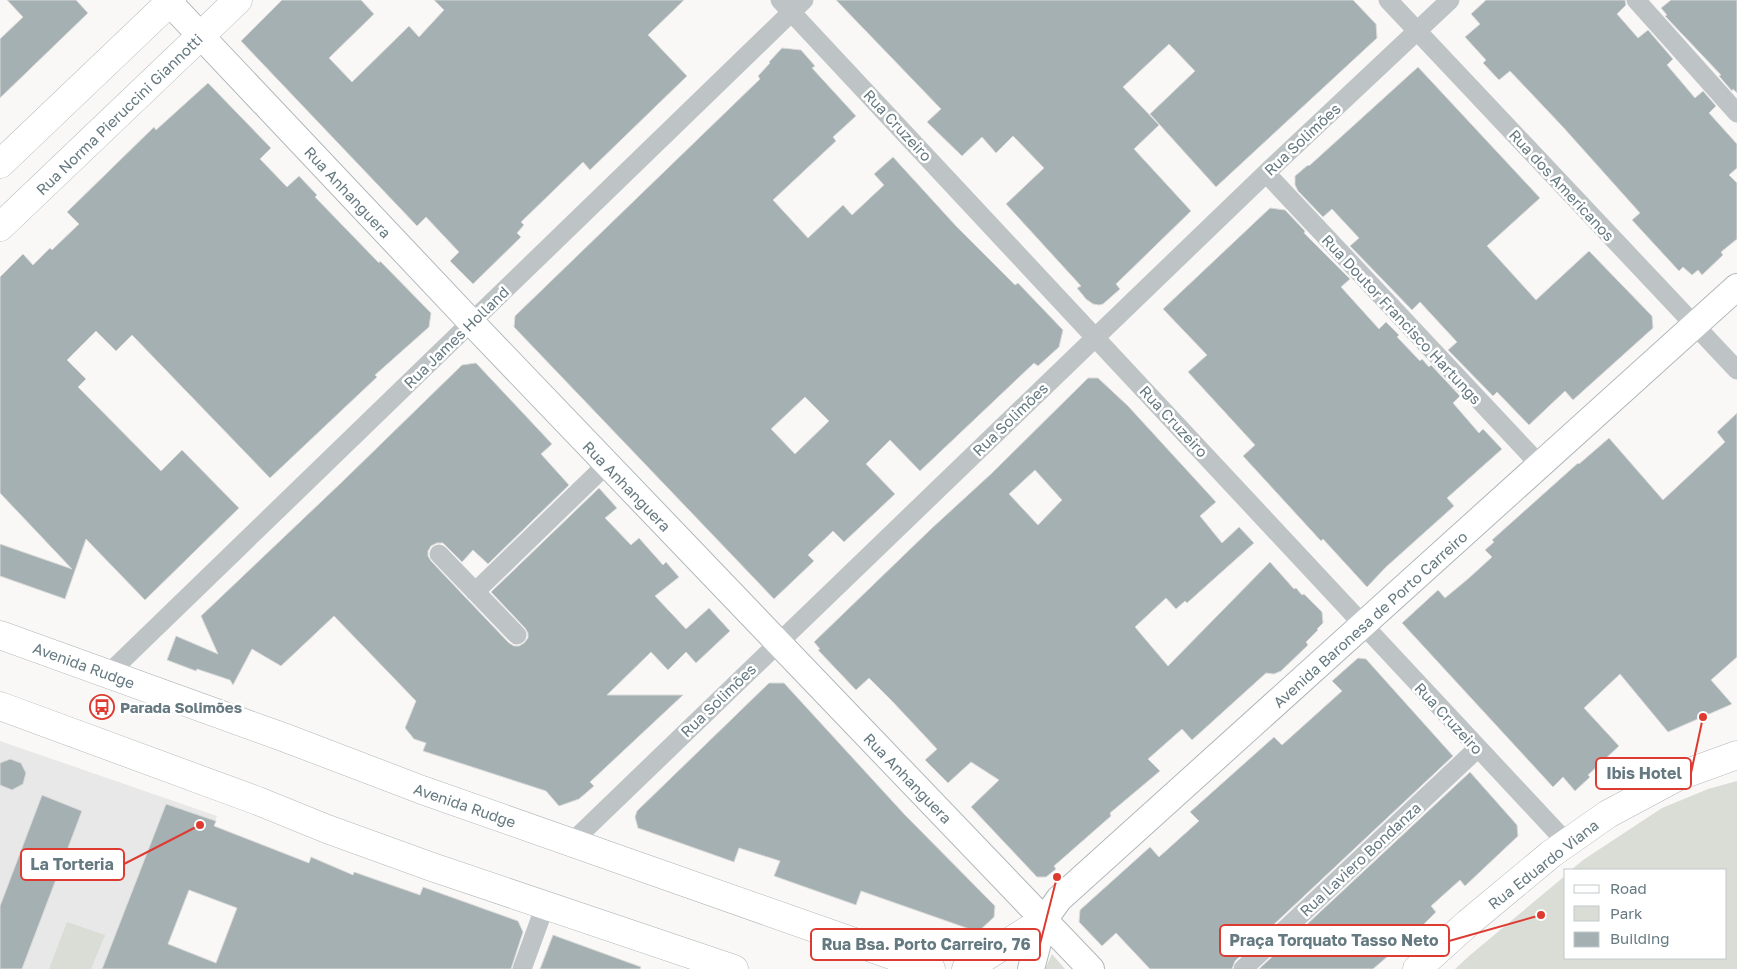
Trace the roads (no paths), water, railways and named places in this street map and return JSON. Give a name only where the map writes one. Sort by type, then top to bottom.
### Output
[{"type":"main road","name":"Rua Norma Pieruccini Giannotti","points":[[0,227],[238,0]]},
{"type":"main road","points":[[0,164],[169,1]]},
{"type":"main road","name":"Avenida Rudge","points":[[0,635],[283,737],[422,790],[931,969]]},
{"type":"main road","points":[[0,706],[258,800],[336,832],[545,906],[734,969]]},
{"type":"main road","name":"Rua Eduardo Viana","points":[[1417,969],[1468,923],[1567,843],[1608,814],[1678,776],[1735,756]]},
{"type":"main road","points":[[966,969],[1044,920]]},
{"type":"street","name":"Rua dos Americanos","points":[[1388,0],[1737,370]]},
{"type":"street","name":"Rua Solimões","points":[[572,842],[1096,336],[1450,0]]},
{"type":"street","points":[[1636,0],[1737,113]]},
{"type":"street","name":"Rua Anhanguera","points":[[169,1],[471,322],[1091,969]]},
{"type":"street","name":"Rua James Holland","points":[[108,674],[471,322],[792,4]]},
{"type":"street","name":"Rua Cruzeiro","points":[[792,4],[1363,626],[1567,843]]},
{"type":"street","name":"Rua Doutor Francisco Hartungs","points":[[1266,173],[1539,464]]},
{"type":"street","name":"Avenida Baronesa de Porto Carreiro","points":[[1031,969],[1044,920],[1059,899],[1737,286]]},
{"type":"street","points":[[475,592],[607,464]]},
{"type":"street","points":[[439,554],[517,635]]},
{"type":"street","name":"Rua Laviero Bondanza","points":[[1242,969],[1478,748]]},
{"type":"street","points":[[522,969],[545,906]]},
{"type":"place","name":"Parada Solimões","points":[[102,707]]},
{"type":"place","name":"Ibis Hotel","points":[[1703,717]]},
{"type":"place","name":"La Torteria","points":[[200,825]]},
{"type":"place","name":"Rua Bsa. Porto Carreiro, 76","points":[[1057,877]]},
{"type":"place","name":"Praça Torquato Tasso Neto","points":[[1541,915]]}]
